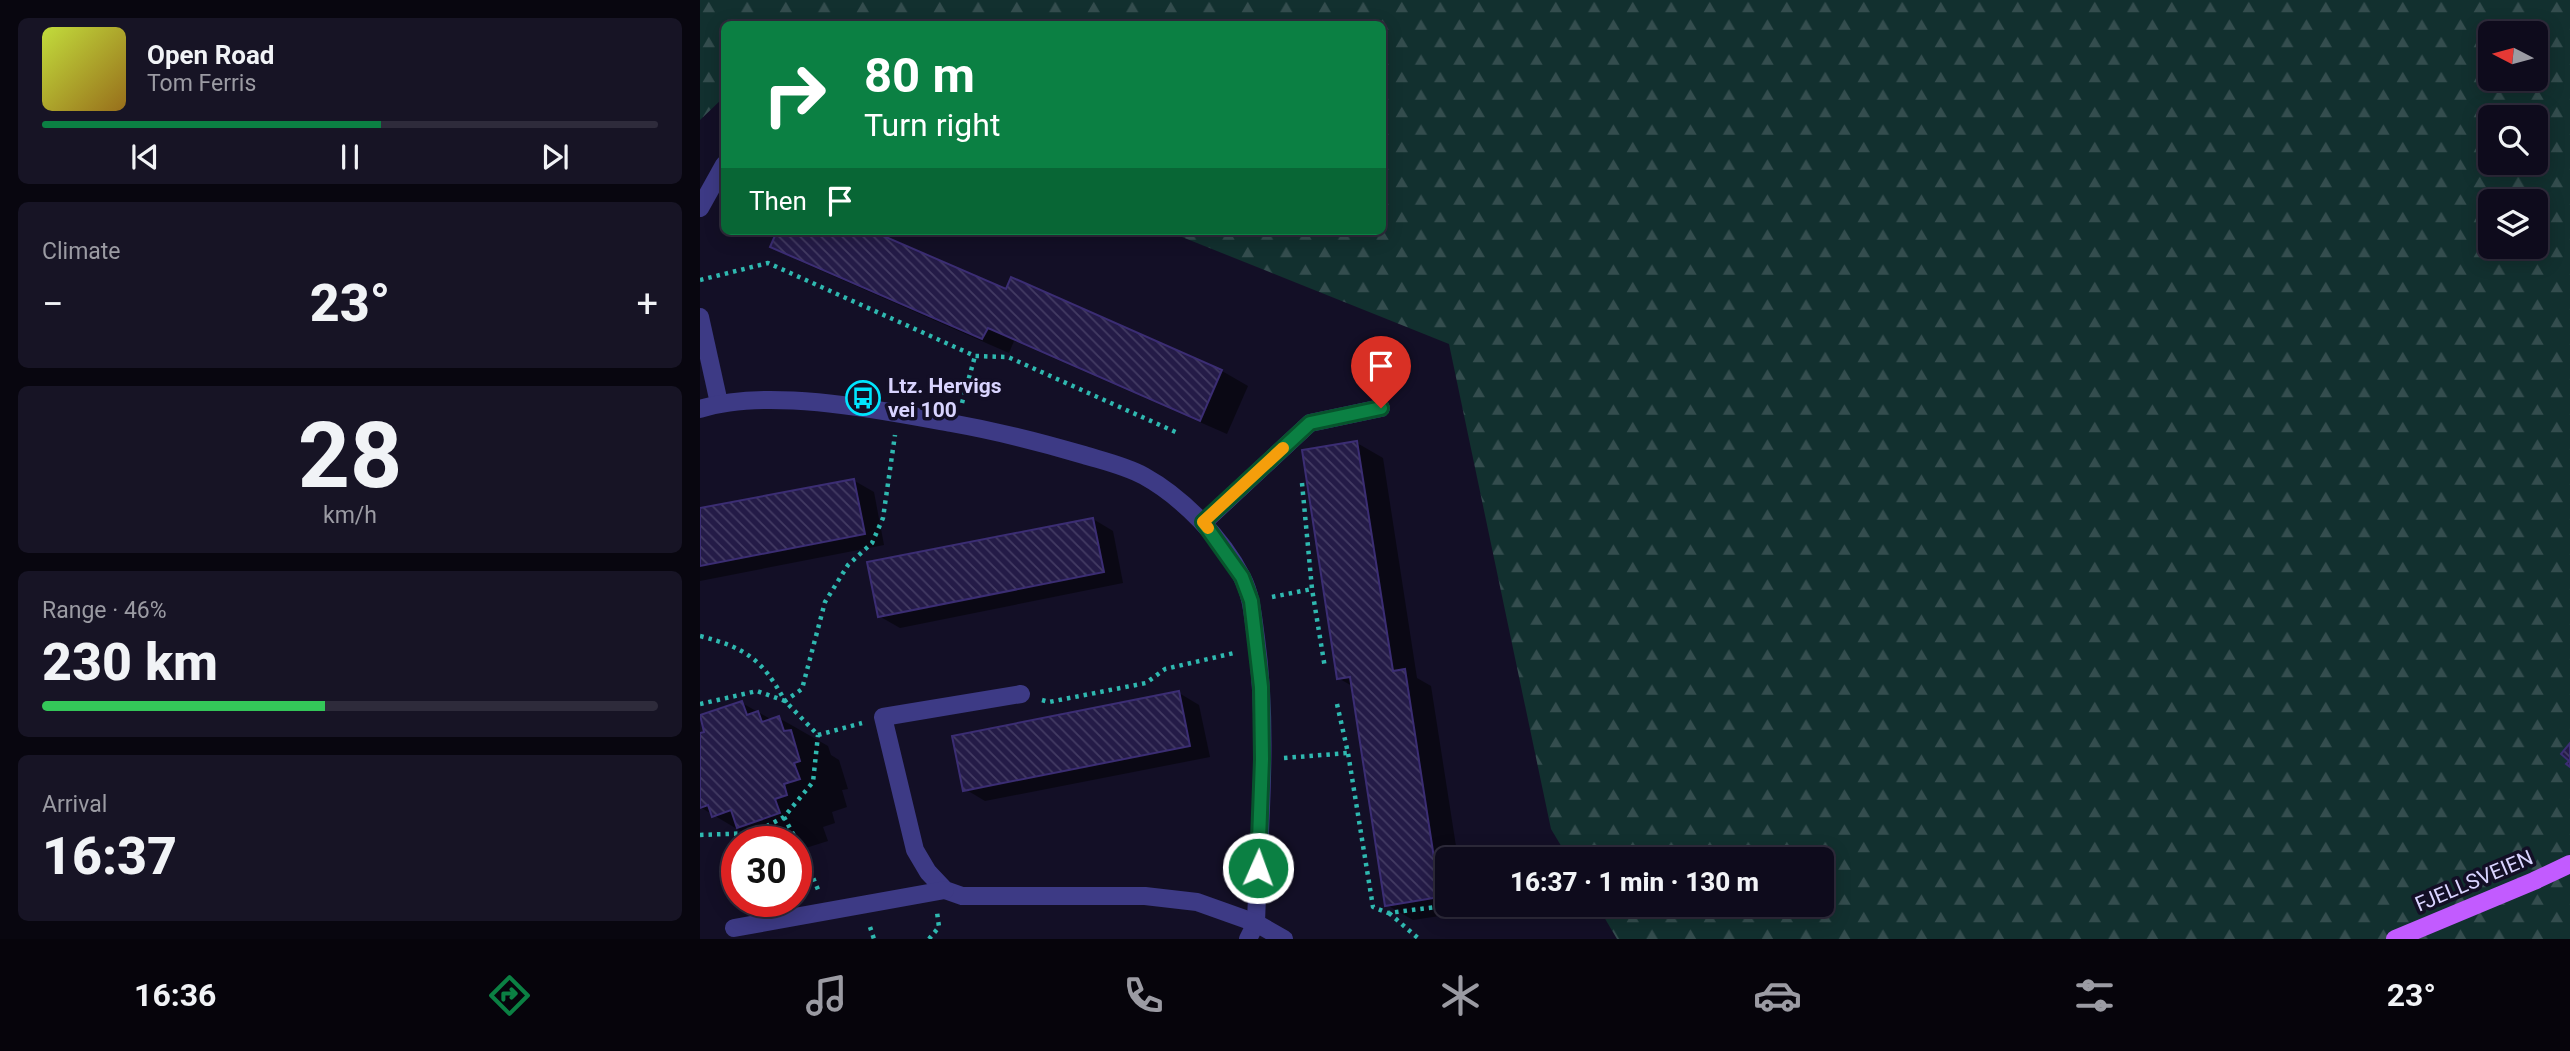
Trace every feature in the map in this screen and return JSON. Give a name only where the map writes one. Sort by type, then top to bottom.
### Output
[{"type":"main road","name":"FJELLSVEIEN","points":[[2395,939],[2534,881],[2570,863]]},
{"type":"street","points":[[700,208],[721,170]]},
{"type":"street","points":[[700,317],[719,402]]},
{"type":"street","points":[[700,409],[719,402],[756,399],[898,413],[1035,441],[1142,475],[1164,488],[1203,522],[1242,577],[1251,601],[1257,648],[1261,687],[1262,759],[1252,931]]},
{"type":"street","points":[[1203,522],[1310,423],[1381,408]]},
{"type":"street","points":[[1021,694],[883,717],[915,850],[928,872],[945,890],[962,896],[1145,896],[1197,902],[1252,931],[1284,939]]},
{"type":"street","points":[[734,928],[945,890]]},
{"type":"path","points":[[700,280],[768,263],[975,356],[1007,357],[1180,434]]},
{"type":"path","points":[[957,424],[975,356]]},
{"type":"path","points":[[785,701],[802,689],[825,601],[848,565],[872,543],[883,518],[898,413]]},
{"type":"path","points":[[1302,483],[1312,589],[1325,668]]},
{"type":"path","points":[[1251,601],[1312,589]]},
{"type":"path","points":[[700,636],[727,643],[760,662],[785,701],[818,735]]},
{"type":"path","points":[[1021,694],[1049,702],[1073,698],[1146,683],[1165,669],[1257,648]]},
{"type":"path","points":[[700,704],[757,691],[785,701]]},
{"type":"path","points":[[1338,704],[1373,907],[1388,913],[1419,939]]},
{"type":"path","points":[[818,735],[883,717]]},
{"type":"path","points":[[700,835],[754,833],[784,817],[813,782],[818,735]]},
{"type":"path","points":[[1262,759],[1348,753]]},
{"type":"path","points":[[784,817],[802,851],[826,912]]},
{"type":"path","points":[[1388,913],[1435,907]]},
{"type":"green space","points":[[700,0],[2570,0],[2570,939],[1617,939],[1604,917],[1834,917],[1834,847],[1562,847],[1551,829],[1449,344],[1177,235],[1386,235],[1386,21],[721,21],[721,100],[700,120]]},
{"type":"building","points":[[775,235],[881,235],[1006,289],[1011,277],[1222,370],[1200,421],[988,328],[982,339],[770,247]]},
{"type":"building","points":[[1357,441],[1393,671],[1405,669],[1435,864],[1435,898],[1385,906],[1350,677],[1337,679],[1302,450]]},
{"type":"building","points":[[854,479],[865,534],[700,566],[700,508]]},
{"type":"building","points":[[1093,518],[1104,572],[878,617],[867,562]]},
{"type":"building","points":[[1179,691],[1190,746],[963,791],[952,736]]},
{"type":"building","points":[[742,701],[747,715],[758,711],[762,722],[779,716],[784,731],[791,730],[800,761],[794,763],[800,779],[784,784],[787,795],[775,799],[780,813],[736,826],[731,810],[712,817],[708,805],[700,808],[700,733],[704,732],[700,715]]},
{"type":"building","points":[[2570,743],[2570,767],[2566,764],[2569,761],[2561,754]]},
{"type":"slow traffic","points":[[1208,528],[1203,522],[1283,448]]},
{"type":"place","name":"Ltz. Hervigs vei 100","points":[[863,398]]},
{"type":"route","points":[[1258,868],[1262,759],[1261,687],[1251,601],[1242,577],[1203,522],[1310,423],[1381,408]]}]
